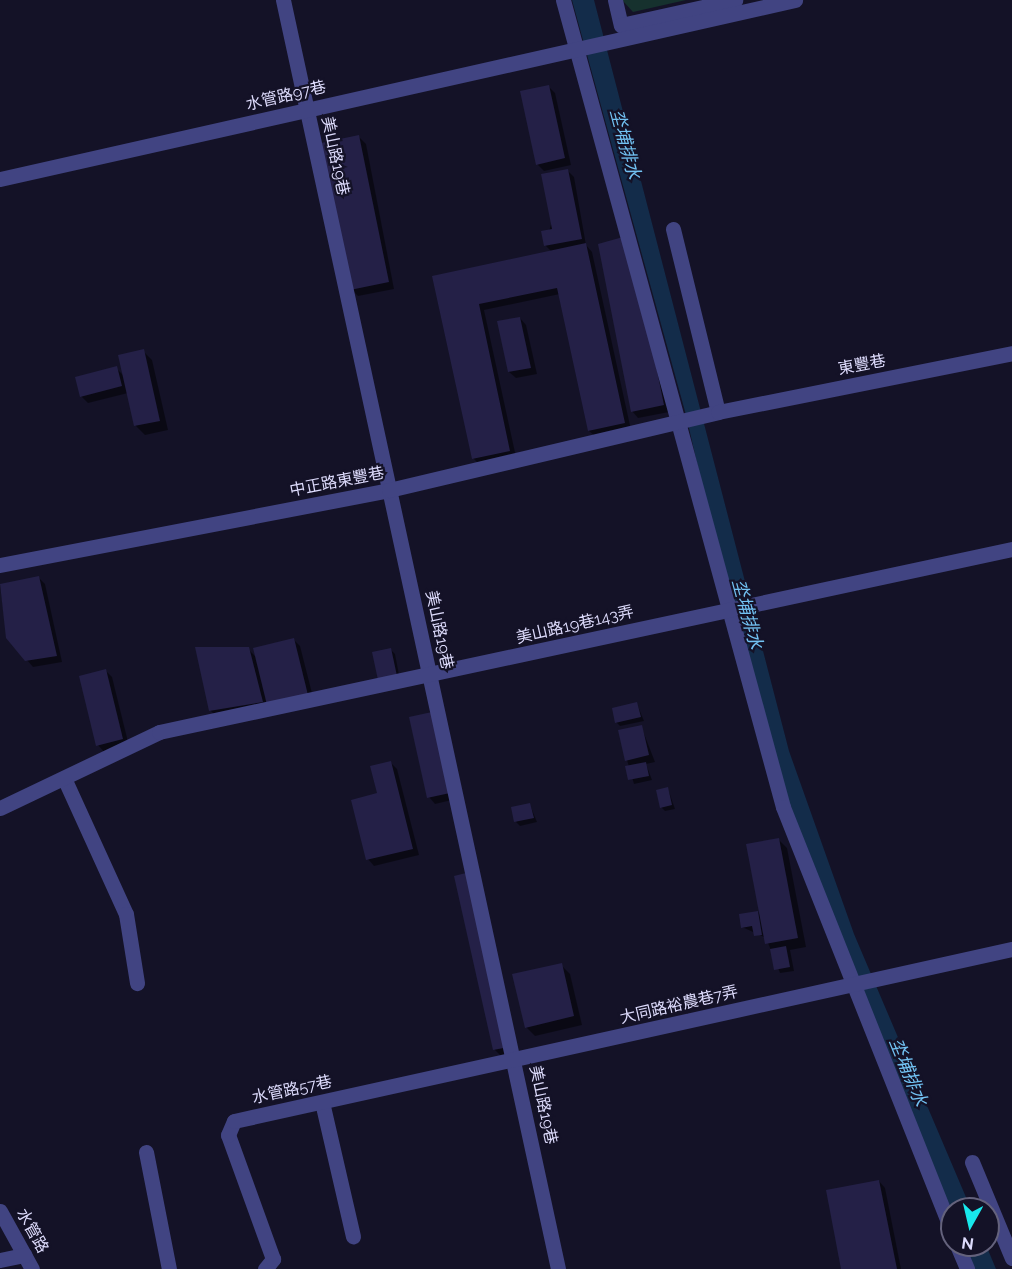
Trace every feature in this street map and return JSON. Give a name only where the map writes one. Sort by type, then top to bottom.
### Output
[{"type":"street","name":"美山路19巷","points":[[283,0],[516,1060],[558,1269]]},
{"type":"street","points":[[563,0],[783,807],[850,985],[940,1202]]},
{"type":"street","points":[[615,0],[621,31]]},
{"type":"street","points":[[621,31],[735,0]]},
{"type":"street","points":[[621,31],[795,0]]},
{"type":"street","name":"水管路97巷","points":[[0,178],[577,47],[621,31]]},
{"type":"street","points":[[673,229],[718,412]]},
{"type":"street","name":"東豐巷","points":[[678,423],[718,412],[1012,353]]},
{"type":"street","name":"中正路東豐巷","points":[[0,565],[389,490],[678,423]]},
{"type":"street","name":"美山路19巷143弄","points":[[431,677],[769,599],[1012,549]]},
{"type":"street","points":[[0,808],[159,732],[431,677]]},
{"type":"street","points":[[64,778],[126,914],[137,982]]},
{"type":"street","name":"大同路裕農巷7弄","points":[[516,1060],[850,985],[897,972],[1012,949]]},
{"type":"street","name":"水管路57巷","points":[[271,1267],[229,1128],[234,1121],[516,1060]]},
{"type":"street","points":[[322,1102],[353,1236]]},
{"type":"street","points":[[146,1152],[169,1269]]},
{"type":"street","points":[[972,1162],[1012,1258]]},
{"type":"street","name":"水管路","points":[[0,1212],[33,1269]]},
{"type":"street","points":[[0,1260],[24,1255]]},
{"type":"green space","points":[[622,0],[686,0],[633,12]]},
{"type":"water","name":"坔埔排水","points":[[572,0],[594,0],[789,751],[854,934],[966,1197],[943,1197],[797,848],[739,646],[686,415]]},
{"type":"water","points":[[969,1257],[991,1257],[996,1269],[974,1269]]},
{"type":"building","points":[[549,85],[565,158],[536,165],[520,91]]},
{"type":"building","points":[[359,135],[389,282],[350,290],[321,143]]},
{"type":"building","points":[[568,169],[582,239],[544,246],[541,231],[552,229],[541,174]]},
{"type":"building","points":[[623,237],[640,287],[664,405],[631,412],[598,244]]},
{"type":"building","points":[[586,243],[625,423],[588,431],[557,288],[479,304],[510,451],[472,459],[432,276]]},
{"type":"building","points":[[520,317],[531,368],[508,372],[497,321]]},
{"type":"building","points":[[144,349],[160,421],[134,426],[118,355]]},
{"type":"building","points":[[117,366],[122,386],[80,397],[75,377]]},
{"type":"building","points":[[39,576],[57,656],[25,661],[6,638],[0,584]]},
{"type":"building","points":[[294,638],[308,695],[267,705],[253,648]]},
{"type":"building","points":[[195,647],[249,647],[263,702],[209,711]]},
{"type":"building","points":[[391,648],[397,676],[378,680],[372,652]]},
{"type":"building","points":[[106,669],[123,739],[96,746],[79,676]]},
{"type":"building","points":[[637,702],[641,717],[615,723],[612,708]]},
{"type":"building","points":[[432,712],[450,793],[427,798],[409,717]]},
{"type":"building","points":[[642,725],[649,755],[625,761],[618,730]]},
{"type":"building","points":[[391,761],[413,849],[366,860],[351,800],[377,793],[370,766]]},
{"type":"building","points":[[646,762],[649,776],[628,780],[625,766]]},
{"type":"building","points":[[668,787],[672,805],[660,808],[656,790]]},
{"type":"building","points":[[530,803],[534,818],[514,822],[511,807]]},
{"type":"building","points":[[779,838],[798,938],[765,944],[746,844]]},
{"type":"building","points":[[470,872],[509,1047],[493,1050],[454,876]]},
{"type":"building","points":[[758,911],[762,935],[754,936],[752,926],[741,928],[739,914]]},
{"type":"building","points":[[786,946],[790,967],[774,970],[770,949]]},
{"type":"building","points":[[562,963],[574,1016],[525,1028],[512,974]]},
{"type":"building","points":[[879,1180],[897,1269],[841,1269],[826,1190]]}]
